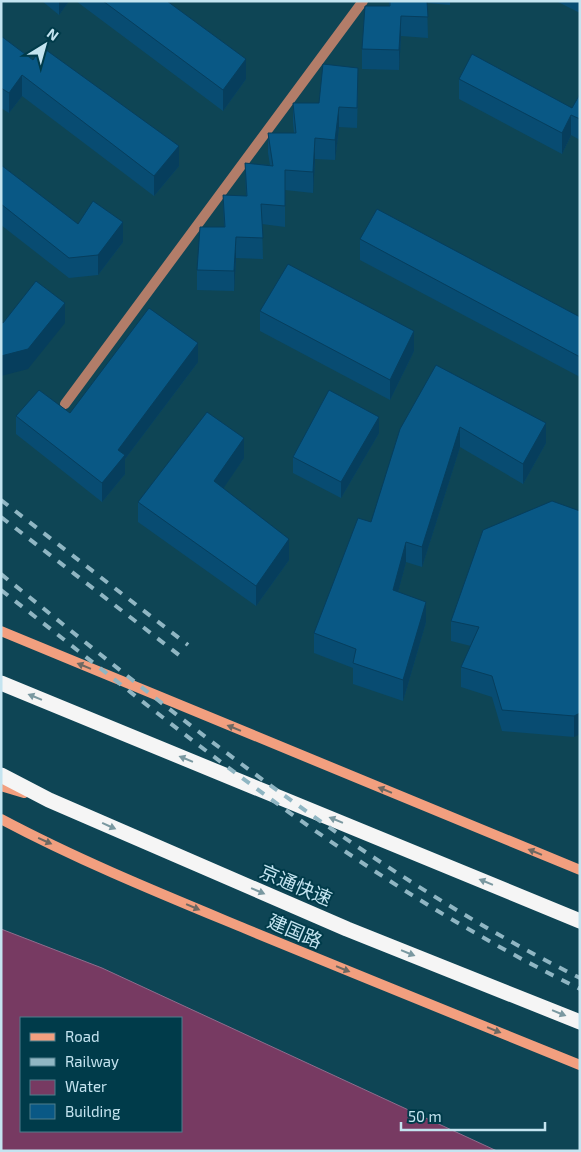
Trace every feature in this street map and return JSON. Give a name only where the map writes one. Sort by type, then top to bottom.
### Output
[{"type":"highway","points":[[1,683],[580,921]]},
{"type":"highway","name":"京通快速","points":[[1,776],[49,800],[347,929],[580,1022]]},
{"type":"main road","points":[[1,631],[580,870]]},
{"type":"main road","points":[[1,786],[49,800]]},
{"type":"main road","name":"建国路","points":[[1,819],[160,893],[580,1065]]},
{"type":"street","points":[[64,404],[363,1]]},
{"type":"water","points":[[1,929],[102,968],[497,1151],[1,1151]]},
{"type":"building","points":[[103,1],[167,1],[246,59],[223,90]]},
{"type":"building","points":[[390,1],[427,1],[428,17],[401,16],[399,50],[362,49],[365,6],[390,6]]},
{"type":"building","points":[[1,36],[33,60],[42,47],[179,146],[154,176],[22,75],[9,93],[1,88]]},
{"type":"building","points":[[472,54],[572,108],[580,94],[580,119],[571,115],[562,133],[459,79]]},
{"type":"building","points":[[323,64],[358,68],[357,108],[339,107],[335,140],[315,138],[313,172],[285,170],[285,206],[261,204],[263,238],[236,237],[234,271],[197,270],[200,227],[225,227],[223,195],[247,196],[245,163],[273,166],[268,133],[296,133],[293,103],[319,103]]},
{"type":"building","points":[[1,165],[78,224],[93,201],[123,222],[98,255],[69,258],[1,204]]},
{"type":"building","points":[[377,209],[580,317],[580,357],[360,239]]},
{"type":"building","points":[[288,264],[414,331],[390,380],[260,311]]},
{"type":"building","points":[[36,281],[65,303],[28,349],[1,356],[1,322],[3,323]]},
{"type":"building","points":[[149,308],[198,343],[118,450],[125,455],[102,483],[16,416],[39,390],[70,413]]},
{"type":"building","points":[[436,365],[546,423],[523,464],[460,427],[422,547],[406,542],[393,590],[426,602],[403,680],[353,663],[356,649],[314,633],[358,518],[371,522],[400,429]]},
{"type":"building","points":[[329,390],[379,417],[341,482],[293,457]]},
{"type":"building","points":[[207,412],[244,438],[214,481],[289,539],[256,586],[138,502]]},
{"type":"building","points":[[552,501],[580,511],[580,713],[574,716],[502,710],[492,676],[461,667],[479,627],[451,621],[483,530]]},
{"type":"railway","points":[[1,500],[188,645]]},
{"type":"railway","points":[[1,517],[179,655]]},
{"type":"railway","points":[[1,574],[209,739],[352,843],[426,891],[502,936],[580,978]]},
{"type":"railway","points":[[1,590],[225,765],[317,832],[443,914],[580,989]]}]
